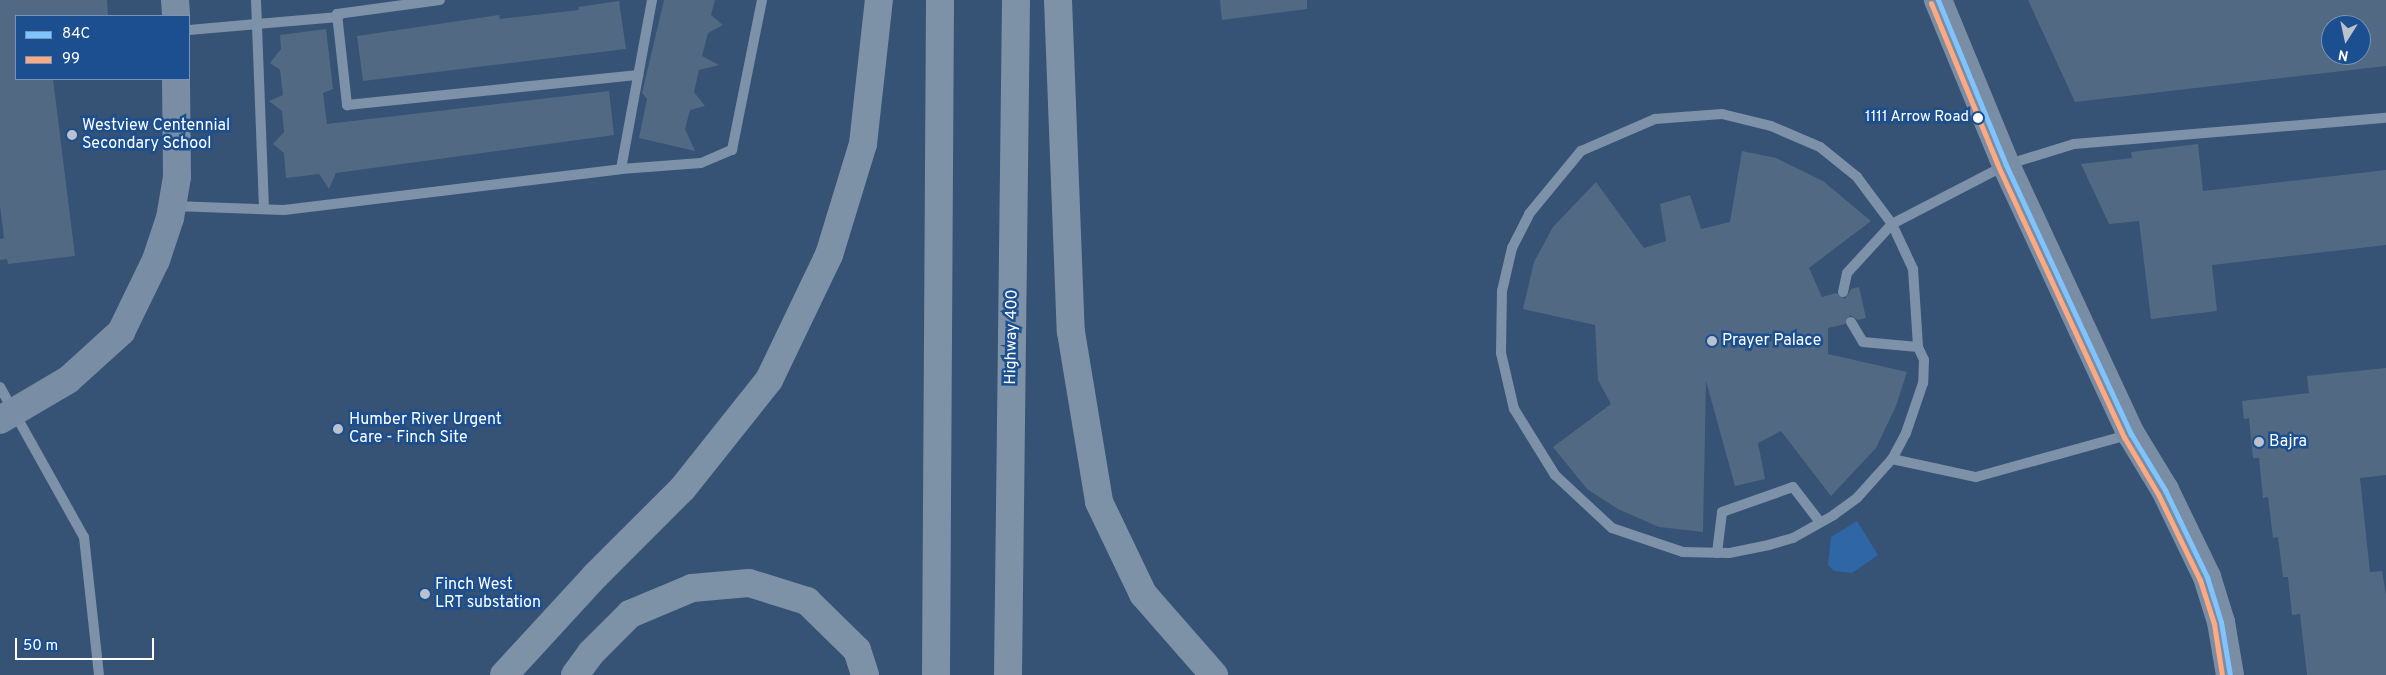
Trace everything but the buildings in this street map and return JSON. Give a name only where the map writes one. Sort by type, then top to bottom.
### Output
[{"type":"highway","points":[[504,675],[595,576],[683,488],[769,380],[829,255],[863,144],[879,0]]},
{"type":"highway","points":[[936,675],[940,0]]},
{"type":"highway","name":"Highway 400","points":[[1008,675],[1016,0]]},
{"type":"highway","points":[[1058,0],[1071,332],[1099,502],[1144,594],[1214,675]]},
{"type":"highway","points":[[575,675],[591,653],[630,614],[692,588],[748,583],[807,601],[857,650],[865,675]]},
{"type":"street","points":[[176,0],[176,15]]},
{"type":"street","points":[[1938,0],[2006,166],[2131,434],[2165,490],[2207,577],[2221,622],[2230,675]]},
{"type":"street","points":[[8,416],[68,380],[121,332],[156,260],[172,206],[177,177],[176,80]]},
{"type":"lane","points":[[256,0],[264,208]]},
{"type":"lane","points":[[440,0],[337,14],[347,105],[638,75]]},
{"type":"lane","points":[[621,169],[652,0]]},
{"type":"lane","points":[[172,206],[284,210],[621,169],[701,163],[732,150],[762,0]]},
{"type":"lane","points":[[190,30],[258,26],[338,18]]},
{"type":"lane","points":[[1722,114],[1771,126],[1820,147],[1857,177],[1892,224],[1913,269],[1918,347],[1924,360],[1923,383],[1906,433],[1892,459],[1857,498],[1793,538],[1769,545],[1717,553],[1683,552],[1612,528],[1555,475],[1514,409],[1501,353],[1502,291],[1512,248],[1529,214],[1581,151],[1655,120],[1722,114]]},
{"type":"lane","points":[[1843,292],[1846,273],[1892,224],[2006,166],[2074,144],[2386,118]]},
{"type":"lane","points":[[1851,322],[1862,342],[1918,347]]},
{"type":"lane","points":[[0,387],[8,416],[84,538],[99,675]]},
{"type":"lane","points":[[1892,459],[1976,477],[2131,434]]},
{"type":"lane","points":[[1717,553],[1722,512],[1793,488],[1820,522]]},
{"type":"shaded area","points":[[1857,521],[1878,555],[1852,573],[1834,571],[1828,565],[1831,537]]},
{"type":"transit line","name":"84C","points":[[1938,0],[2006,165],[2131,434],[2165,490],[2207,577],[2221,622],[2230,675]]},
{"type":"transit line","name":"99","points":[[1931,3],[1999,168],[2124,437],[2158,494],[2200,580],[2214,624],[2222,675]]},
{"type":"place","name":"1111 Arrow Road","points":[[1978,118]]},
{"type":"place","name":"Westview Centennial Secondary School","points":[[72,135]]},
{"type":"place","name":"Prayer Palace","points":[[1712,341]]},
{"type":"place","name":"Humber River Urgent Care - Finch Site","points":[[338,429]]},
{"type":"place","name":"Bajra","points":[[2259,442]]},
{"type":"place","name":"Finch West LRT substation","points":[[425,594]]}]
